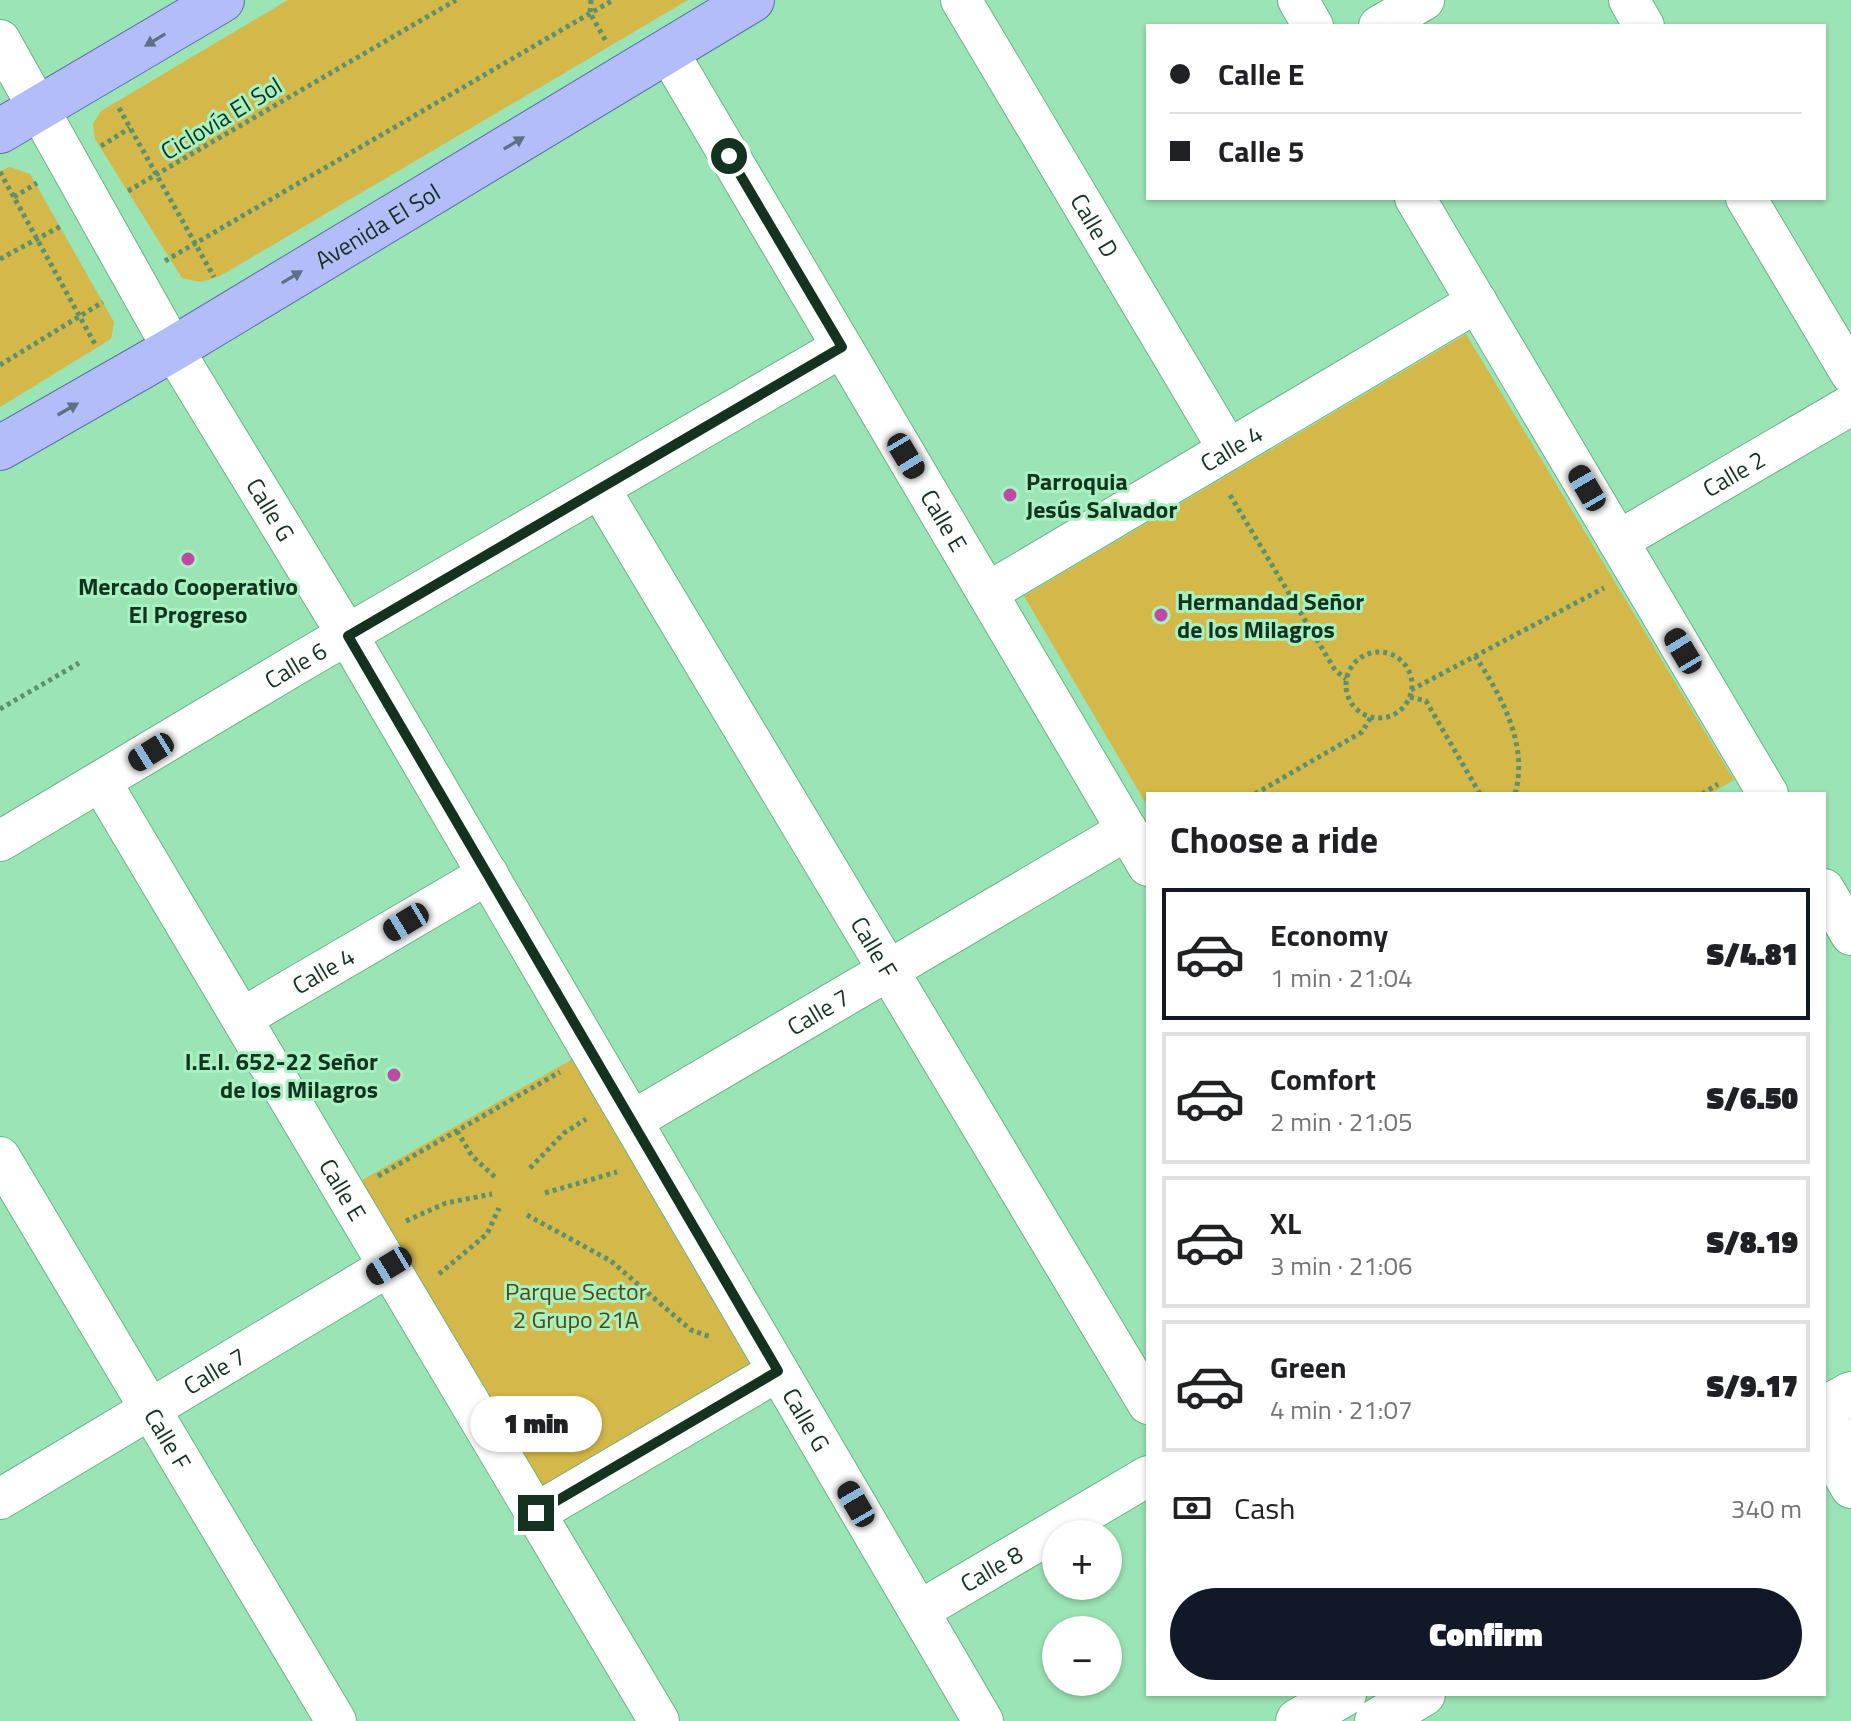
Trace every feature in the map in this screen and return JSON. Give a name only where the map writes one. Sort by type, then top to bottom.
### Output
[{"type":"main road","points":[[0,131],[222,0]]},
{"type":"main road","name":"Avenida El Sol","points":[[0,448],[173,349],[752,0]]},
{"type":"street","name":"Calle D","points":[[961,0],[1226,466]]},
{"type":"street","points":[[1298,0],[1312,24]]},
{"type":"street","points":[[1382,24],[1424,0]]},
{"type":"street","points":[[1629,0],[1643,24]]},
{"type":"street","name":"Calle G","points":[[0,40],[173,349],[348,636],[983,1721]]},
{"type":"street","name":"Calle E","points":[[667,50],[1146,863]]},
{"type":"street","points":[[1416,200],[1627,556],[1751,788]]},
{"type":"street","points":[[1747,200],[1851,374]]},
{"type":"street","name":"Calle 4","points":[[987,593],[1226,466],[1477,302]]},
{"type":"street","name":"Calle 6","points":[[0,841],[842,347]]},
{"type":"street","name":"Calle 2","points":[[1627,556],[1851,405]]},
{"type":"street","name":"Calle F","points":[[600,489],[1146,1401]]},
{"type":"street","name":"Calle E","points":[[101,782],[347,1194],[390,1247],[536,1513],[659,1721]]},
{"type":"street","name":"Calle 7","points":[[632,1121],[1127,830]]},
{"type":"street","name":"Calle 4","points":[[242,1018],[488,874]]},
{"type":"street","points":[[1826,892],[1851,935]]},
{"type":"street","name":"Calle F","points":[[0,1157],[336,1721]]},
{"type":"street","name":"Calle 7","points":[[0,1499],[148,1410],[390,1247]]},
{"type":"street","points":[[536,1513],[778,1371]]},
{"type":"street","points":[[1826,1408],[1851,1394]]},
{"type":"street","name":"Calle 8","points":[[919,1611],[1146,1477]]},
{"type":"street","points":[[1298,1721],[1341,1696]]},
{"type":"street","points":[[1377,1721],[1420,1696]]},
{"type":"path","name":"Ciclovía El Sol","points":[[0,259],[157,176],[456,0]]},
{"type":"path","points":[[194,242],[613,0]]},
{"type":"path","points":[[99,72],[233,312]]},
{"type":"path","points":[[0,172],[116,381]]},
{"type":"path","points":[[0,365],[80,317]]},
{"type":"path","points":[[1226,466],[1335,670],[1346,679]]},
{"type":"path","points":[[1410,694],[1405,666],[1388,654],[1367,655],[1350,668],[1346,679],[1349,700],[1356,709],[1371,717],[1386,718],[1396,713],[1410,694],[1475,656],[1627,556]]},
{"type":"path","points":[[1475,656],[1496,687],[1516,736],[1515,792]]},
{"type":"path","points":[[0,709],[79,663]]},
{"type":"path","points":[[1410,694],[1426,701],[1479,792]]},
{"type":"path","points":[[1258,792],[1362,732],[1371,717]]},
{"type":"path","points":[[1718,792],[1751,788]]},
{"type":"path","points":[[347,1194],[592,1054]]},
{"type":"path","points":[[530,1168],[564,1133],[590,1117]]},
{"type":"path","points":[[457,1131],[472,1156],[496,1178]]},
{"type":"path","points":[[545,1193],[626,1168]]},
{"type":"path","points":[[390,1247],[446,1203],[492,1194]]},
{"type":"path","points":[[431,1277],[472,1250],[487,1234],[499,1208]]},
{"type":"path","points":[[527,1215],[611,1261],[691,1330],[716,1338]]},
{"type":"green space","points":[[288,0],[688,0],[220,276],[201,282],[182,278],[95,139],[93,124],[101,111]]},
{"type":"green space","points":[[10,167],[30,174],[114,322],[111,339],[0,407],[0,171]]},
{"type":"green space","points":[[1466,334],[1734,780],[1713,792],[1146,792],[1146,804],[1024,596]]},
{"type":"green space","name":"Parque Sector 2 Grupo 21A","points":[[576,1057],[756,1364],[538,1489],[359,1182]]},
{"type":"place","name":"Parroquia Jesús Salvador","points":[[1010,495]]},
{"type":"place","name":"Mercado Cooperativo El Progreso","points":[[188,559]]},
{"type":"place","name":"Hermandad Señor de los Milagros","points":[[1161,615]]},
{"type":"place","name":"I.E.I. 652-22 Señor de los Milagros","points":[[394,1075]]},
{"type":"route","points":[[536,1513],[778,1371],[348,636],[842,347],[729,156]]}]
